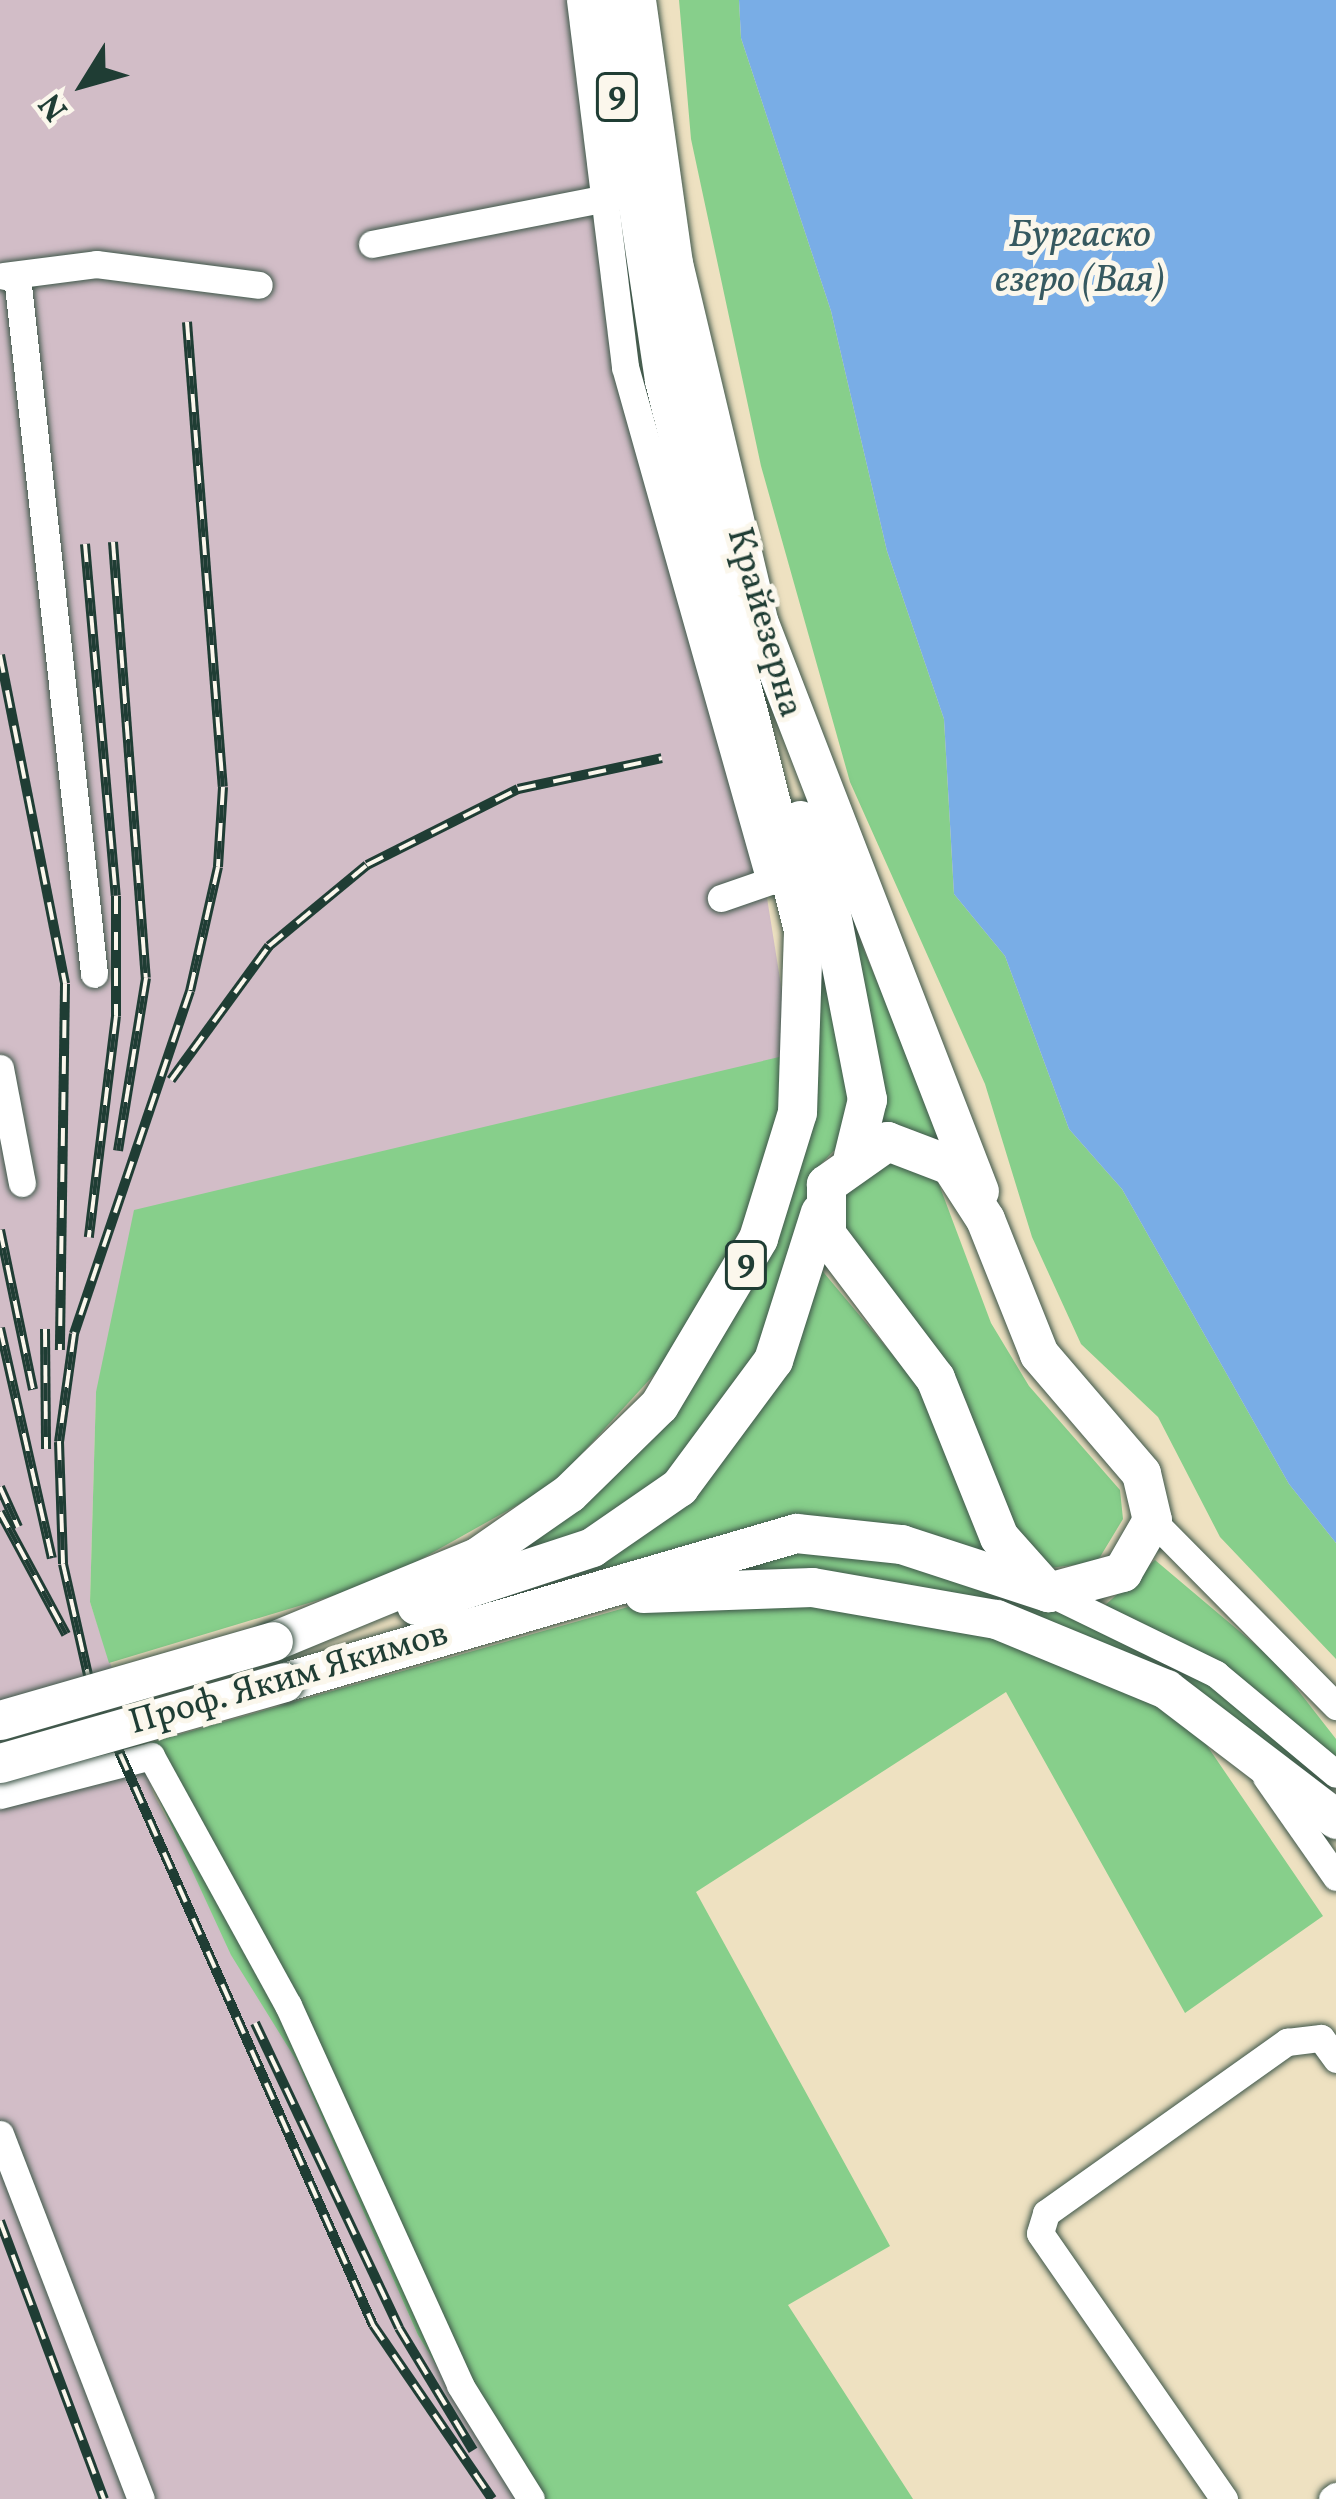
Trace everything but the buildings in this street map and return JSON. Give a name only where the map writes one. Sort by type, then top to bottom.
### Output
[{"type":"highway","name":"9","points":[[273,1641],[440,1576],[569,1493],[659,1406],[758,1238],[797,1112],[809,995],[738,658],[618,196],[607,0]]},
{"type":"highway","name":"Крайезерна","points":[[636,0],[673,263],[759,623],[833,836],[965,1138],[986,1220]]},
{"type":"highway","points":[[273,1641],[543,1568],[638,1520],[747,1407],[792,1311],[820,1212],[853,1156],[869,1112],[830,909],[738,658]]},
{"type":"highway","points":[[853,1156],[887,1141],[934,1152],[986,1220]]},
{"type":"highway","points":[[820,1212],[837,1254],[956,1415],[1010,1557],[1048,1592]]},
{"type":"highway","name":"9","points":[[986,1220],[1039,1354],[1141,1473],[1152,1520]]},
{"type":"highway","points":[[578,1598],[796,1533],[901,1544],[1048,1592],[1109,1581],[1152,1520]]},
{"type":"highway","points":[[578,1598],[729,1587],[903,1595],[1084,1649],[1237,1735],[1336,1819]]},
{"type":"highway","name":"Проф. Яким Якимов","points":[[0,1763],[578,1598]]},
{"type":"highway","name":"Проф. Яким Якимов","points":[[0,1720],[273,1641]]},
{"type":"street","points":[[580,0],[618,196],[625,367],[770,881],[721,898]]},
{"type":"street","points":[[372,244],[618,196]]},
{"type":"street","points":[[94,974],[9,276],[96,263],[259,285]]},
{"type":"street","points":[[0,1068],[22,1183]]},
{"type":"street","points":[[1152,1520],[1336,1706]]},
{"type":"street","points":[[1048,1592],[1216,1674],[1336,1774]]},
{"type":"street","points":[[1237,1735],[1336,1877]]},
{"type":"street","points":[[0,1795],[151,1756],[288,2005],[460,2385],[531,2499]]},
{"type":"street","points":[[1224,2499],[1040,2233],[1046,2213],[1287,2042],[1321,2038],[1336,2059]]},
{"type":"street","points":[[0,2134],[141,2499]]},
{"type":"shaded area","points":[[0,0],[592,0],[633,358],[744,754],[792,1054],[96,1392],[90,1602],[154,1795],[298,2063],[418,2335],[518,2499],[0,2499]]},
{"type":"green space","points":[[679,0],[739,0],[741,38],[831,311],[887,551],[944,719],[954,894],[1005,956],[1069,1129],[1122,1189],[1289,1484],[1336,1543],[1336,1659],[1220,1537],[1158,1417],[1081,1344],[1032,1237],[985,1084],[850,782],[761,466],[691,139]]},
{"type":"green space","points":[[825,860],[951,1152],[913,1130],[876,1130]]},
{"type":"green space","points":[[824,928],[852,1132],[821,1164],[789,1287],[704,1451],[560,1551],[497,1555],[731,1317]]},
{"type":"green space","points":[[792,1054],[757,1196],[684,1342],[553,1485],[382,1581],[109,1663],[90,1602],[96,1392],[134,1210]]},
{"type":"green space","points":[[897,1156],[937,1179],[991,1323],[1029,1386],[1120,1490],[1123,1519],[1097,1562],[1050,1568],[1007,1526],[967,1403],[932,1344],[841,1242],[840,1192]]},
{"type":"green space","points":[[814,1261],[923,1391],[993,1565],[936,1544],[636,1560],[492,1599],[643,1530]]},
{"type":"green space","points":[[853,1547],[1084,1621],[1214,1686],[1327,1778],[1336,1810],[1127,1659],[714,1576],[756,1550]]},
{"type":"green space","points":[[1155,1560],[1276,1662],[1336,1739],[1336,1759],[1208,1659],[1102,1608]]},
{"type":"green space","points":[[772,1598],[916,1612],[1066,1658],[1193,1725],[1323,1916],[1185,2013],[1006,1692],[696,1892],[890,2246],[788,2305],[913,2499],[518,2499],[418,2335],[298,2063],[231,1955],[135,1747],[635,1605]]},
{"type":"water","name":"Бургаско езеро (Вая)","points":[[739,0],[1336,0],[1336,1543],[1289,1484],[1122,1189],[1069,1129],[1005,956],[954,894],[944,719],[887,551],[831,311],[741,38]]},
{"type":"railway","points":[[187,322],[223,787],[218,867],[190,991],[74,1334],[59,1442],[63,1564],[91,1688],[373,2325],[492,2499]]},
{"type":"railway","points":[[113,542],[146,978],[118,1151]]},
{"type":"railway","points":[[85,544],[116,896],[116,1016],[89,1237]]},
{"type":"railway","points":[[0,655],[65,984],[60,1350]]},
{"type":"railway","points":[[171,1080],[269,946],[367,865],[518,789],[662,758]]},
{"type":"railway","points":[[0,1230],[33,1390]]},
{"type":"railway","points":[[0,1328],[52,1558]]},
{"type":"railway","points":[[45,1329],[46,1449]]},
{"type":"railway","points":[[0,1487],[18,1527]]},
{"type":"railway","points":[[0,1512],[66,1634]]},
{"type":"railway","points":[[255,2023],[399,2328],[473,2450]]},
{"type":"railway","points":[[0,2221],[104,2499]]}]
